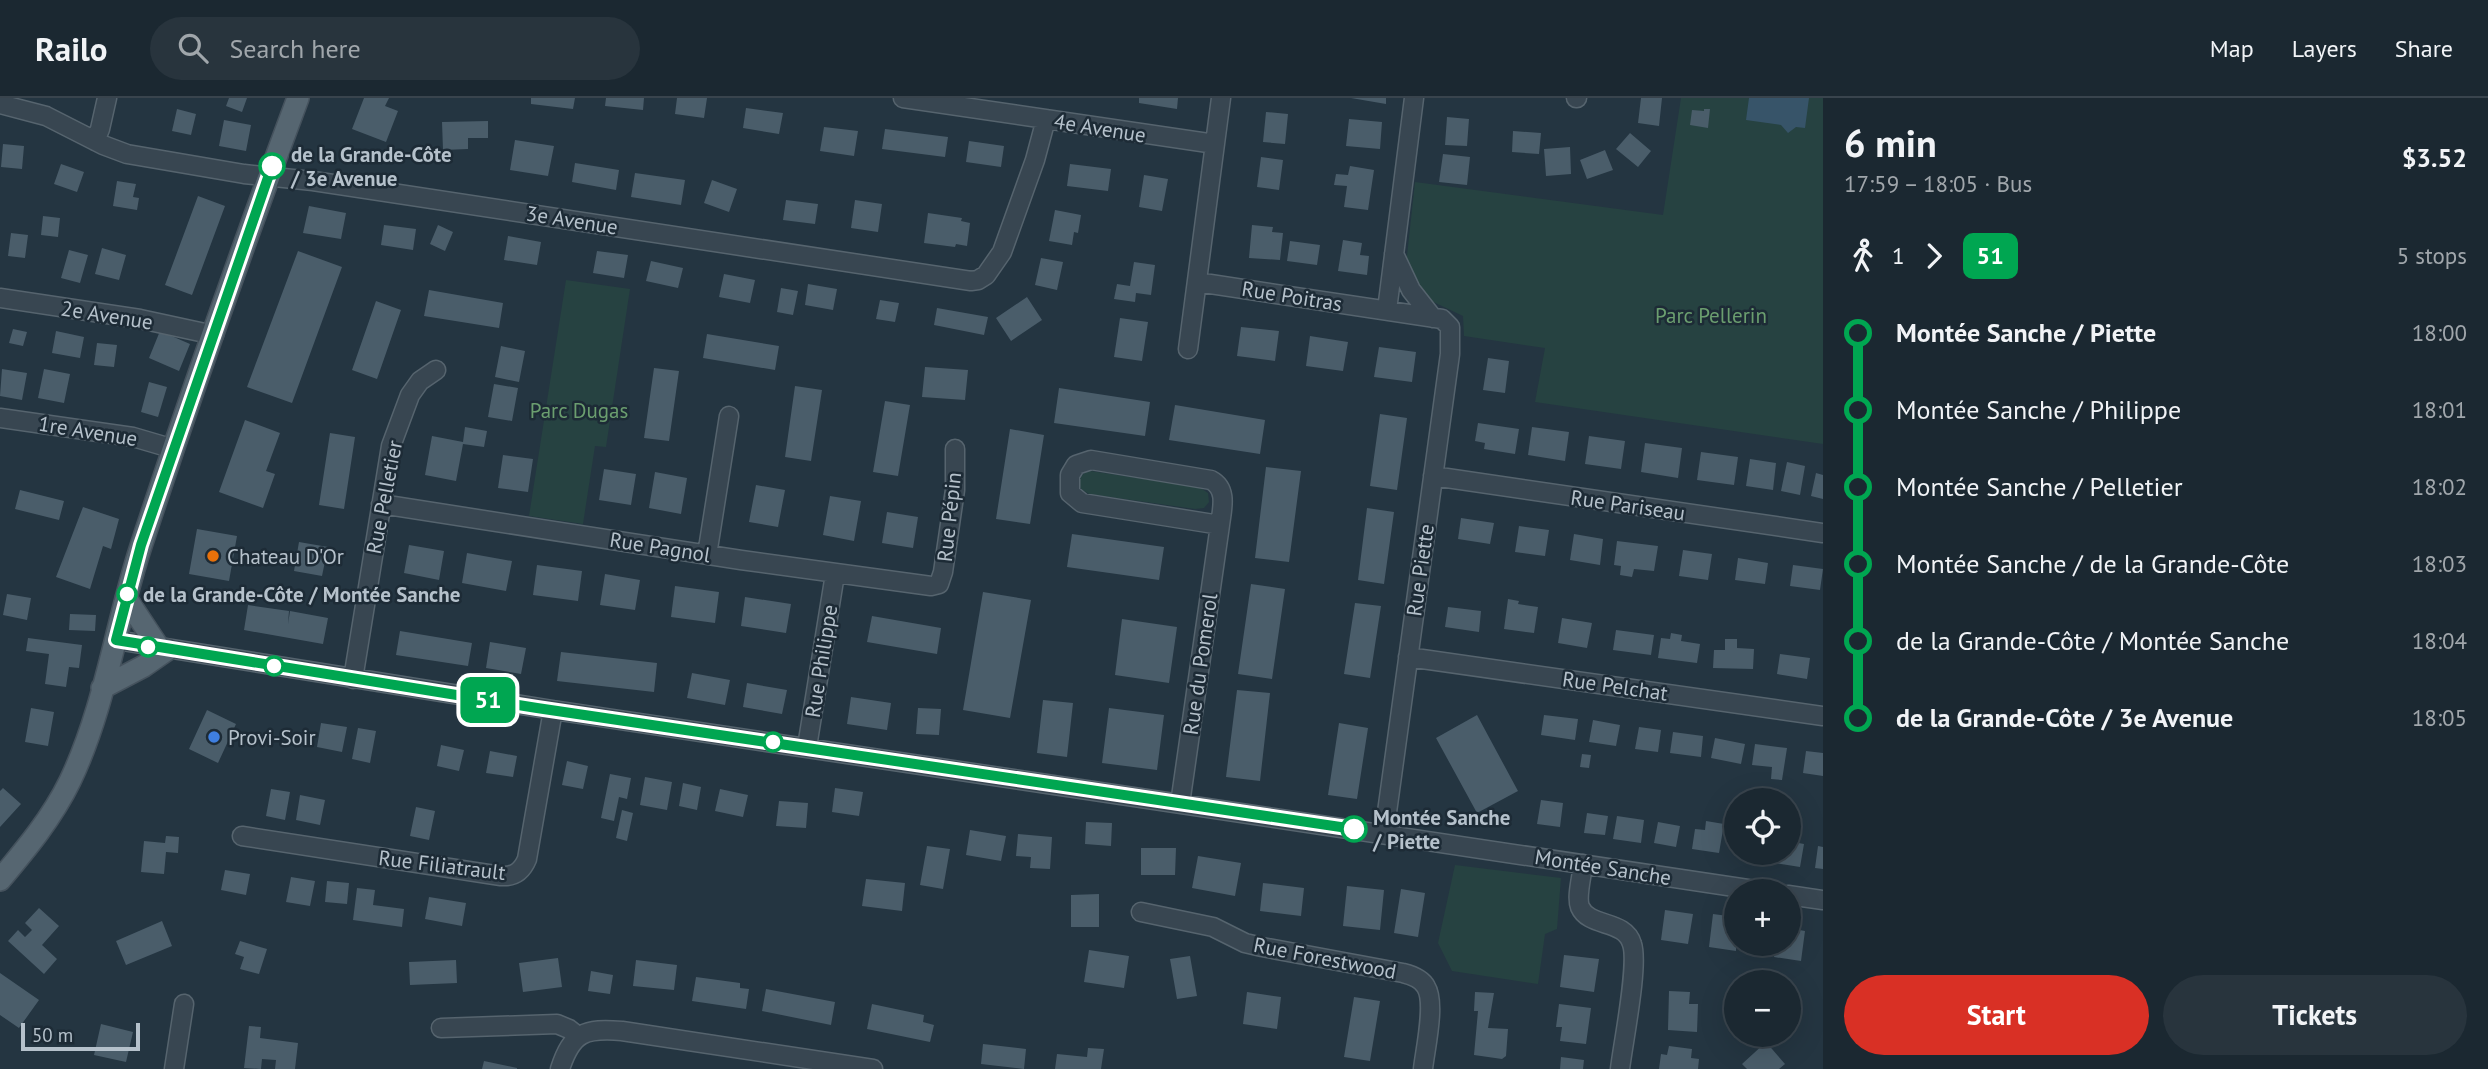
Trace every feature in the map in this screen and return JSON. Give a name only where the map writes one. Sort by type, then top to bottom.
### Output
[{"type":"main road","points":[[0,880],[38,833],[78,764],[116,640],[141,545],[298,98]]},
{"type":"main road","points":[[102,688],[144,666],[163,649],[126,598]]},
{"type":"street","points":[[95,141],[107,98]]},
{"type":"street","name":"4e Avenue","points":[[903,98],[1215,145]]},
{"type":"street","points":[[1188,349],[1221,98]]},
{"type":"street","points":[[1414,98],[1387,310],[1433,318]]},
{"type":"street","name":"3e Avenue","points":[[0,104],[46,116],[117,151],[139,156],[244,174],[337,184],[974,281],[986,275],[1002,252],[1035,160],[1046,119]]},
{"type":"street","name":"Rue Piette","points":[[1384,834],[1452,335],[1448,324],[1442,319],[1433,318],[1411,289],[1394,254]]},
{"type":"street","name":"Rue Poitras","points":[[1197,282],[1387,310]]},
{"type":"street","name":"2e Avenue","points":[[0,299],[132,318],[214,335]]},
{"type":"street","name":"Rue Pelletier","points":[[353,679],[391,446],[404,408],[414,389],[436,370]]},
{"type":"street","points":[[707,555],[729,416]]},
{"type":"street","name":"1re Avenue","points":[[0,418],[133,437],[174,449]]},
{"type":"street","name":"Rue Pépin","points":[[939,583],[943,576],[950,531],[955,485],[955,449]]},
{"type":"street","name":"Rue du Pomerol","points":[[1180,804],[1220,525],[1222,493],[1211,480],[1091,460],[1076,465],[1070,475],[1070,493],[1082,503],[1220,525]]},
{"type":"street","name":"Rue Pariseau","points":[[1433,477],[1823,533]]},
{"type":"street","name":"Rue Pagnol","points":[[381,504],[925,587],[939,583]]},
{"type":"street","name":"Rue Philippe","points":[[807,747],[835,574]]},
{"type":"street","name":"Montée Sanche","points":[[116,640],[553,710],[1724,885]]},
{"type":"street","name":"Rue Pelchat","points":[[1408,657],[1823,716]]},
{"type":"street","name":"Rue Filiatrault","points":[[242,836],[501,876],[512,875],[521,869],[527,859],[553,710]]},
{"type":"street","points":[[1583,864],[1579,902],[1582,911],[1622,930],[1632,943],[1633,966],[1620,1069]]},
{"type":"street","points":[[1801,897],[1823,900]]},
{"type":"street","name":"Rue Forestwood","points":[[1141,912],[1213,927],[1245,943],[1403,973],[1416,978],[1425,985],[1429,993],[1423,1069]]},
{"type":"street","points":[[174,1069],[184,1004]]},
{"type":"street","points":[[441,1028],[557,1024],[578,1036]]},
{"type":"street","points":[[560,1069],[566,1053],[578,1036],[589,1031],[622,1031],[873,1069]]},
{"type":"green space","name":"Parc Pellerin","points":[[1681,98],[1823,98],[1823,444],[1535,402],[1545,348],[1464,336],[1463,316],[1425,298],[1406,265],[1415,182],[1663,215]]},
{"type":"green space","name":"Parc Dugas","points":[[566,280],[630,289],[606,447],[595,446],[583,524],[529,516]]},
{"type":"green space","points":[[1090,471],[1199,487],[1208,493],[1209,502],[1204,508],[1195,509],[1089,494],[1081,489],[1079,483],[1082,475]]},
{"type":"green space","points":[[1455,865],[1561,878],[1557,929],[1545,934],[1538,984],[1452,971],[1438,943]]},
{"type":"water","points":[[1749,98],[1809,98],[1805,128],[1796,127],[1788,133],[1781,125],[1746,120]]},
{"type":"building","points":[[229,98],[247,98],[242,112],[226,106]]},
{"type":"building","points":[[364,98],[389,98],[385,106],[398,111],[386,142],[352,129]]},
{"type":"building","points":[[531,98],[575,98],[573,109],[531,104]]},
{"type":"building","points":[[606,98],[644,98],[643,110],[605,106]]},
{"type":"building","points":[[677,98],[707,98],[704,118],[675,114]]},
{"type":"building","points":[[1139,98],[1178,98],[1177,109],[1139,103]]},
{"type":"building","points":[[1351,98],[1386,98],[1386,104]]},
{"type":"building","points":[[1641,98],[1662,98],[1659,126],[1638,123]]},
{"type":"building","points":[[746,108],[783,113],[779,134],[743,128]]},
{"type":"building","points":[[177,109],[196,114],[191,135],[172,131]]},
{"type":"building","points":[[1710,109],[1708,128],[1690,125],[1692,110]]},
{"type":"building","points":[[1266,112],[1288,114],[1285,144],[1263,142]]},
{"type":"building","points":[[1447,117],[1469,119],[1467,146],[1445,145]]},
{"type":"building","points":[[1349,119],[1382,122],[1380,149],[1346,146]]},
{"type":"building","points":[[224,120],[251,125],[246,151],[219,146]]},
{"type":"building","points":[[488,121],[488,138],[468,138],[468,149],[443,150],[442,122]]},
{"type":"building","points":[[824,127],[858,131],[854,156],[820,151]]},
{"type":"building","points":[[885,129],[948,137],[945,157],[882,149]]},
{"type":"building","points":[[1513,131],[1541,133],[1539,154],[1512,152]]},
{"type":"building","points":[[1630,133],[1651,151],[1638,167],[1616,149]]},
{"type":"building","points":[[515,140],[554,146],[548,176],[510,170]]},
{"type":"building","points":[[969,141],[1004,146],[1001,167],[966,162]]},
{"type":"building","points":[[3,144],[24,146],[22,169],[1,167]]},
{"type":"building","points":[[1570,147],[1571,174],[1546,176],[1544,149]]},
{"type":"building","points":[[1605,150],[1613,170],[1587,179],[1580,160]]},
{"type":"building","points":[[1443,154],[1470,157],[1467,185],[1439,182]]},
{"type":"building","points":[[1261,157],[1283,160],[1279,190],[1257,187]]},
{"type":"building","points":[[575,163],[619,170],[616,190],[572,182]]},
{"type":"building","points":[[61,164],[84,172],[77,192],[54,184]]},
{"type":"building","points":[[1070,164],[1111,169],[1108,191],[1067,186]]},
{"type":"building","points":[[1350,166],[1374,170],[1368,210],[1344,207],[1347,186],[1334,185],[1336,174],[1348,175]]},
{"type":"building","points":[[635,173],[685,180],[681,205],[631,197]]},
{"type":"building","points":[[1144,175],[1168,179],[1162,211],[1139,207]]},
{"type":"building","points":[[712,180],[737,189],[729,212],[704,203]]},
{"type":"building","points":[[117,181],[136,184],[133,197],[139,198],[137,210],[113,206]]},
{"type":"building","points":[[198,196],[225,206],[192,295],[165,285]]},
{"type":"building","points":[[786,200],[818,204],[815,224],[783,220]]},
{"type":"building","points":[[855,200],[882,204],[878,232],[851,228]]},
{"type":"building","points":[[309,206],[346,213],[341,239],[303,233]]},
{"type":"building","points":[[1055,210],[1081,215],[1078,233],[1074,232],[1072,245],[1049,241]]},
{"type":"building","points":[[928,213],[962,218],[961,221],[970,223],[967,246],[924,243]]},
{"type":"building","points":[[43,216],[60,218],[58,237],[41,235]]},
{"type":"building","points":[[384,225],[416,229],[413,250],[381,245]]},
{"type":"building","points":[[438,225],[453,232],[445,251],[430,244]]},
{"type":"building","points":[[1252,225],[1273,227],[1272,232],[1283,233],[1280,260],[1249,258]]},
{"type":"building","points":[[11,233],[28,235],[25,258],[8,256]]},
{"type":"building","points":[[508,236],[541,242],[537,265],[504,260]]},
{"type":"building","points":[[1343,240],[1362,243],[1360,255],[1369,256],[1367,275],[1338,271]]},
{"type":"building","points":[[1290,241],[1320,245],[1317,265],[1287,261]]},
{"type":"building","points":[[102,248],[126,255],[119,280],[95,274]]},
{"type":"building","points":[[69,250],[88,255],[80,283],[61,278]]},
{"type":"building","points":[[298,251],[342,267],[292,403],[247,387]]},
{"type":"building","points":[[597,251],[628,255],[624,278],[593,273]]},
{"type":"building","points":[[1041,258],[1063,262],[1057,290],[1035,285]]},
{"type":"building","points":[[651,261],[683,268],[678,288],[646,281]]},
{"type":"building","points":[[1134,262],[1155,265],[1151,295],[1136,293],[1135,302],[1114,299],[1117,284],[1130,286]]},
{"type":"building","points":[[724,274],[755,280],[750,303],[719,297]]},
{"type":"building","points":[[808,284],[837,289],[833,310],[805,305]]},
{"type":"building","points":[[781,288],[798,291],[793,315],[777,312]]},
{"type":"building","points":[[429,290],[503,303],[499,328],[424,316]]},
{"type":"building","points":[[1027,297],[1042,320],[1011,341],[996,318]]},
{"type":"building","points":[[880,300],[899,303],[895,322],[876,319]]},
{"type":"building","points":[[376,301],[401,310],[377,379],[352,370]]},
{"type":"building","points":[[937,308],[988,317],[984,335],[934,325]]},
{"type":"building","points":[[1120,318],[1148,322],[1142,361],[1114,357]]},
{"type":"building","points":[[1241,327],[1279,331],[1275,361],[1237,356]]},
{"type":"building","points":[[13,329],[27,332],[23,346],[9,343]]},
{"type":"building","points":[[56,331],[84,337],[80,358],[52,353]]},
{"type":"building","points":[[160,331],[190,344],[179,371],[149,358]]},
{"type":"building","points":[[707,334],[779,346],[775,370],[703,358]]},
{"type":"building","points":[[1310,336],[1348,342],[1343,371],[1306,366]]},
{"type":"building","points":[[97,343],[117,345],[114,367],[94,365]]},
{"type":"building","points":[[501,346],[525,351],[519,382],[495,377]]},
{"type":"building","points":[[1379,347],[1416,352],[1412,382],[1374,377]]},
{"type":"building","points":[[1488,358],[1509,361],[1505,393],[1483,390]]},
{"type":"building","points":[[925,367],[968,370],[965,400],[922,397]]},
{"type":"building","points":[[654,368],[679,371],[669,441],[644,438]]},
{"type":"building","points":[[2,369],[27,373],[22,400],[0,396]]},
{"type":"building","points":[[44,369],[70,374],[64,403],[38,398]]},
{"type":"building","points":[[149,382],[167,387],[158,417],[141,412]]},
{"type":"building","points":[[494,384],[518,388],[512,421],[488,417]]},
{"type":"building","points":[[795,386],[822,390],[811,461],[785,457]]},
{"type":"building","points":[[1059,388],[1150,402],[1145,436],[1054,423]]},
{"type":"building","points":[[885,401],[910,405],[898,476],[873,472]]},
{"type":"building","points":[[1175,405],[1265,420],[1260,454],[1169,440]]},
{"type":"building","points":[[1380,414],[1407,418],[1397,490],[1370,486]]},
{"type":"building","points":[[245,420],[280,433],[266,471],[275,474],[263,508],[219,492]]},
{"type":"building","points":[[1478,423],[1519,429],[1515,454],[1484,449],[1485,443],[1475,441]]},
{"type":"building","points":[[465,427],[487,431],[484,447],[463,444],[456,481],[425,475],[432,436],[463,442]]},
{"type":"building","points":[[1532,427],[1569,432],[1565,461],[1528,455]]},
{"type":"building","points":[[1010,429],[1044,435],[1030,524],[996,519]]},
{"type":"building","points":[[330,433],[355,437],[344,509],[319,505]]},
{"type":"building","points":[[1589,436],[1625,441],[1621,469],[1585,464]]},
{"type":"building","points":[[1645,443],[1682,448],[1678,478],[1641,472]]},
{"type":"building","points":[[1701,452],[1738,457],[1734,485],[1697,480]]},
{"type":"building","points":[[503,455],[533,459],[528,492],[498,488]]},
{"type":"building","points":[[1750,459],[1776,463],[1773,490],[1746,486]]},
{"type":"building","points":[[1787,462],[1805,466],[1800,495],[1781,491]]},
{"type":"building","points":[[1266,467],[1301,471],[1289,562],[1255,558]]},
{"type":"building","points":[[604,469],[636,474],[631,505],[599,500]]},
{"type":"building","points":[[655,472],[687,478],[681,514],[649,508]]},
{"type":"building","points":[[1816,473],[1823,475],[1823,499],[1811,496]]},
{"type":"building","points":[[756,485],[785,490],[778,527],[749,522]]},
{"type":"building","points":[[20,490],[64,501],[59,520],[15,509]]},
{"type":"building","points":[[830,496],[861,501],[854,541],[823,535]]},
{"type":"building","points":[[83,507],[119,519],[111,549],[103,546],[90,589],[56,577]]},
{"type":"building","points":[[1367,508],[1394,512],[1384,584],[1358,580]]},
{"type":"building","points":[[887,512],[918,517],[913,548],[882,543]]},
{"type":"building","points":[[1461,518],[1494,523],[1490,544],[1458,539]]},
{"type":"building","points":[[1519,526],[1549,530],[1545,556],[1515,552]]},
{"type":"building","points":[[197,529],[237,536],[229,581],[189,574]]},
{"type":"building","points":[[1072,534],[1164,547],[1159,580],[1067,567]]},
{"type":"building","points":[[1574,534],[1603,539],[1600,565],[1570,560]]},
{"type":"building","points":[[1617,541],[1658,546],[1654,571],[1634,569],[1632,577],[1620,575],[1621,566],[1614,565]]},
{"type":"building","points":[[299,542],[328,547],[322,576],[294,571]]},
{"type":"building","points":[[409,545],[444,551],[439,580],[404,573]]},
{"type":"building","points":[[1683,550],[1712,554],[1708,580],[1679,576]]},
{"type":"building","points":[[467,553],[512,561],[506,591],[462,583]]},
{"type":"building","points":[[1738,558],[1768,563],[1765,584],[1735,580]]},
{"type":"building","points":[[537,565],[582,571],[578,601],[533,595]]},
{"type":"building","points":[[1793,565],[1823,569],[1820,590],[1790,586]]},
{"type":"building","points":[[605,574],[640,580],[635,610],[600,605]]},
{"type":"building","points":[[1251,584],[1285,589],[1272,679],[1238,674]]},
{"type":"building","points":[[675,586],[719,592],[715,623],[671,617]]},
{"type":"building","points":[[983,592],[1031,600],[1010,718],[963,710]]},
{"type":"building","points":[[7,594],[31,598],[27,620],[3,615]]},
{"type":"building","points":[[745,597],[791,604],[786,633],[741,626]]},
{"type":"building","points":[[1508,599],[1519,601],[1518,604],[1538,607],[1534,633],[1504,629]]},
{"type":"building","points":[[1355,603],[1381,606],[1370,678],[1344,674]]},
{"type":"building","points":[[248,605],[289,611],[288,624],[290,611],[328,618],[323,644],[244,630]]},
{"type":"building","points":[[1448,607],[1481,611],[1479,632],[1445,627]]},
{"type":"building","points":[[70,614],[96,615],[95,631],[69,630]]},
{"type":"building","points":[[872,616],[941,628],[937,654],[867,642]]},
{"type":"building","points":[[1562,618],[1592,623],[1587,648],[1558,643]]},
{"type":"building","points":[[1122,619],[1177,627],[1169,683],[1115,675]]},
{"type":"building","points":[[1616,630],[1654,635],[1651,655],[1613,650]]},
{"type":"building","points":[[400,631],[472,643],[468,666],[396,655]]},
{"type":"building","points":[[1671,633],[1682,635],[1681,641],[1700,644],[1697,663],[1658,658],[1661,638],[1670,639]]},
{"type":"building","points":[[28,638],[82,645],[79,668],[69,667],[66,687],[45,684],[49,654],[26,651]]},
{"type":"building","points":[[1725,639],[1737,639],[1737,648],[1754,649],[1753,669],[1713,668],[1714,650],[1725,650]]},
{"type":"building","points":[[490,642],[526,648],[521,674],[486,668]]},
{"type":"building","points":[[561,652],[657,663],[654,692],[557,681]]},
{"type":"building","points":[[1780,654],[1810,658],[1807,679],[1777,674]]},
{"type":"building","points":[[692,673],[730,680],[725,705],[687,698]]},
{"type":"building","points":[[747,683],[787,690],[782,714],[743,707]]},
{"type":"building","points":[[1237,690],[1270,693],[1260,781],[1226,777]]},
{"type":"building","points":[[851,697],[891,703],[887,730],[847,724]]},
{"type":"building","points":[[1043,700],[1073,703],[1067,757],[1037,753]]},
{"type":"building","points":[[31,708],[54,712],[48,746],[25,742]]},
{"type":"building","points":[[918,708],[941,709],[939,735],[916,734]]},
{"type":"building","points":[[1109,708],[1164,715],[1157,770],[1102,763]]},
{"type":"building","points":[[207,710],[236,724],[218,763],[189,749]]},
{"type":"building","points":[[1477,715],[1518,791],[1477,813],[1436,738]]},
{"type":"building","points":[[1544,715],[1578,719],[1575,740],[1541,735]]},
{"type":"building","points":[[1593,720],[1620,725],[1616,746],[1589,742]]},
{"type":"building","points":[[321,723],[347,727],[342,752],[317,747]]},
{"type":"building","points":[[1339,723],[1368,728],[1357,799],[1328,795]]},
{"type":"building","points":[[1639,727],[1661,730],[1658,752],[1635,749]]},
{"type":"building","points":[[358,728],[376,731],[370,763],[352,759]]},
{"type":"building","points":[[1673,732],[1703,736],[1701,757],[1670,753]]},
{"type":"building","points":[[1715,738],[1745,744],[1741,764],[1711,758]]},
{"type":"building","points":[[1755,744],[1787,748],[1782,780],[1771,779],[1772,767],[1752,765]]},
{"type":"building","points":[[441,745],[464,750],[459,771],[437,766]]},
{"type":"building","points":[[490,751],[517,756],[513,777],[486,773]]},
{"type":"building","points":[[1806,751],[1823,753],[1823,776],[1803,773]]},
{"type":"building","points":[[1582,754],[1591,755],[1589,768],[1580,767]]},
{"type":"building","points":[[567,761],[588,766],[583,789],[562,785]]},
{"type":"building","points":[[610,774],[631,778],[627,799],[619,797],[614,821],[601,818]]},
{"type":"building","points":[[645,777],[672,782],[667,810],[640,805]]},
{"type":"building","points":[[683,783],[701,787],[697,810],[679,806]]},
{"type":"building","points":[[3,788],[21,804],[0,827],[0,791]]},
{"type":"building","points":[[835,788],[863,792],[859,816],[832,812]]},
{"type":"building","points":[[271,789],[290,792],[285,820],[266,816]]},
{"type":"building","points":[[720,789],[748,795],[743,817],[715,811]]},
{"type":"building","points":[[300,795],[325,800],[320,825],[296,820]]},
{"type":"building","points":[[1541,800],[1563,803],[1560,827],[1537,824]]},
{"type":"building","points":[[779,801],[808,803],[806,828],[776,826]]},
{"type":"building","points":[[416,807],[435,811],[429,840],[410,836]]},
{"type":"building","points":[[622,810],[633,813],[627,841],[616,838]]},
{"type":"building","points":[[1587,813],[1608,816],[1605,835],[1584,833]]},
{"type":"building","points":[[1617,816],[1644,820],[1641,843],[1613,839]]},
{"type":"building","points":[[1706,821],[1724,824],[1719,853],[1692,849],[1695,829],[1705,830]]},
{"type":"building","points":[[1086,822],[1112,823],[1111,846],[1085,844]]},
{"type":"building","points":[[1658,822],[1680,826],[1676,847],[1654,843]]},
{"type":"building","points":[[970,830],[1006,836],[1001,861],[966,855]]},
{"type":"building","points":[[1018,834],[1052,837],[1050,869],[1030,868],[1031,857],[1016,856]]},
{"type":"building","points":[[166,836],[179,837],[178,853],[166,852],[164,874],[141,872],[144,841],[165,843]]},
{"type":"building","points":[[927,846],[950,849],[943,889],[920,885]]},
{"type":"building","points":[[1818,846],[1823,847],[1823,869],[1815,868]]},
{"type":"building","points":[[1141,848],[1176,848],[1175,875],[1141,875]]},
{"type":"building","points":[[1198,856],[1241,863],[1235,896],[1192,888]]},
{"type":"building","points":[[225,870],[250,874],[246,895],[221,890]]},
{"type":"building","points":[[291,877],[315,881],[310,906],[286,902]]},
{"type":"building","points":[[866,879],[905,883],[902,911],[862,906]]},
{"type":"building","points":[[327,881],[349,883],[347,904],[325,902]]},
{"type":"building","points":[[1263,883],[1304,888],[1301,916],[1260,911]]},
{"type":"building","points":[[1347,886],[1384,890],[1380,930],[1343,926]]},
{"type":"building","points":[[357,888],[375,890],[373,905],[404,909],[402,927],[353,920]]},
{"type":"building","points":[[1401,889],[1425,893],[1418,937],[1394,933]]},
{"type":"building","points":[[1099,894],[1099,927],[1071,927],[1071,895]]},
{"type":"building","points":[[429,897],[466,903],[462,926],[425,919]]},
{"type":"building","points":[[39,908],[59,926],[42,945],[57,959],[44,974],[8,941],[18,930],[25,937],[32,930],[25,923]]},
{"type":"building","points":[[1665,910],[1693,914],[1688,944],[1661,940]]},
{"type":"building","points":[[1713,914],[1724,915],[1724,949],[1709,947]]},
{"type":"building","points":[[162,921],[172,946],[126,965],[116,941]]},
{"type":"building","points":[[1801,930],[1805,931],[1801,961],[1774,957],[1801,956]]},
{"type":"building","points":[[240,941],[267,949],[259,974],[240,969],[244,957],[235,954]]},
{"type":"building","points":[[1089,950],[1129,956],[1124,988],[1084,982]]},
{"type":"building","points":[[1564,955],[1599,959],[1594,992],[1560,987]]},
{"type":"building","points":[[1190,956],[1197,996],[1177,999],[1170,959]]},
{"type":"building","points":[[558,958],[562,987],[523,992],[519,963]]},
{"type":"building","points":[[456,960],[457,983],[410,985],[409,962]]},
{"type":"building","points":[[636,960],[677,965],[674,990],[633,986]]},
{"type":"building","points":[[591,971],[613,975],[610,994],[588,991]]},
{"type":"building","points":[[0,973],[39,1000],[19,1028],[0,1015]]},
{"type":"building","points":[[696,977],[740,983],[740,988],[749,989],[746,1009],[692,1001]]},
{"type":"building","points":[[766,989],[835,1002],[831,1025],[762,1011]]},
{"type":"building","points":[[1669,991],[1690,992],[1689,1004],[1698,1004],[1697,1032],[1668,1030]]},
{"type":"building","points":[[1247,992],[1281,997],[1277,1029],[1243,1024]]},
{"type":"building","points":[[1475,992],[1494,993],[1488,1028],[1508,1029],[1506,1056],[1502,1059],[1474,1055],[1478,1011],[1474,1011]]},
{"type":"building","points":[[1354,997],[1380,1001],[1370,1061],[1344,1057]]},
{"type":"building","points":[[872,1004],[924,1015],[923,1022],[934,1025],[930,1042],[867,1029]]},
{"type":"building","points":[[1559,1004],[1591,1008],[1586,1044],[1560,1041],[1562,1027],[1556,1027]]},
{"type":"building","points":[[101,1024],[133,1032],[126,1062],[94,1055]]},
{"type":"building","points":[[249,1026],[261,1027],[260,1038],[298,1043],[295,1069],[275,1069],[276,1060],[262,1059],[261,1069],[244,1068]]},
{"type":"building","points":[[983,1044],[1026,1049],[1024,1069],[981,1064]]},
{"type":"building","points":[[1669,1046],[1692,1049],[1691,1058],[1699,1059],[1698,1069],[1659,1069],[1661,1054],[1667,1055]]},
{"type":"building","points":[[1761,1047],[1770,1047],[1785,1064],[1779,1069],[1747,1069],[1742,1064]]},
{"type":"building","points":[[1088,1048],[1104,1049],[1101,1069],[1055,1069],[1057,1054],[1087,1057]]},
{"type":"building","points":[[1561,1057],[1584,1060],[1583,1069],[1560,1069]]},
{"type":"building","points":[[484,1061],[517,1068],[517,1069],[482,1069]]},
{"type":"bus line","name":"51","points":[[272,166],[141,545],[116,640],[537,708],[1354,829]]},
{"type":"place","name":"de la Grande-Côte / 3e Avenue","points":[[272,166]]},
{"type":"place","name":"Chateau D'Or","points":[[213,556]]},
{"type":"place","name":"de la Grande-Côte / Montée Sanche","points":[[127,594]]},
{"type":"place","name":"Provi-Soir","points":[[214,737]]},
{"type":"place","name":"Montée Sanche / Piette","points":[[1354,829]]}]
